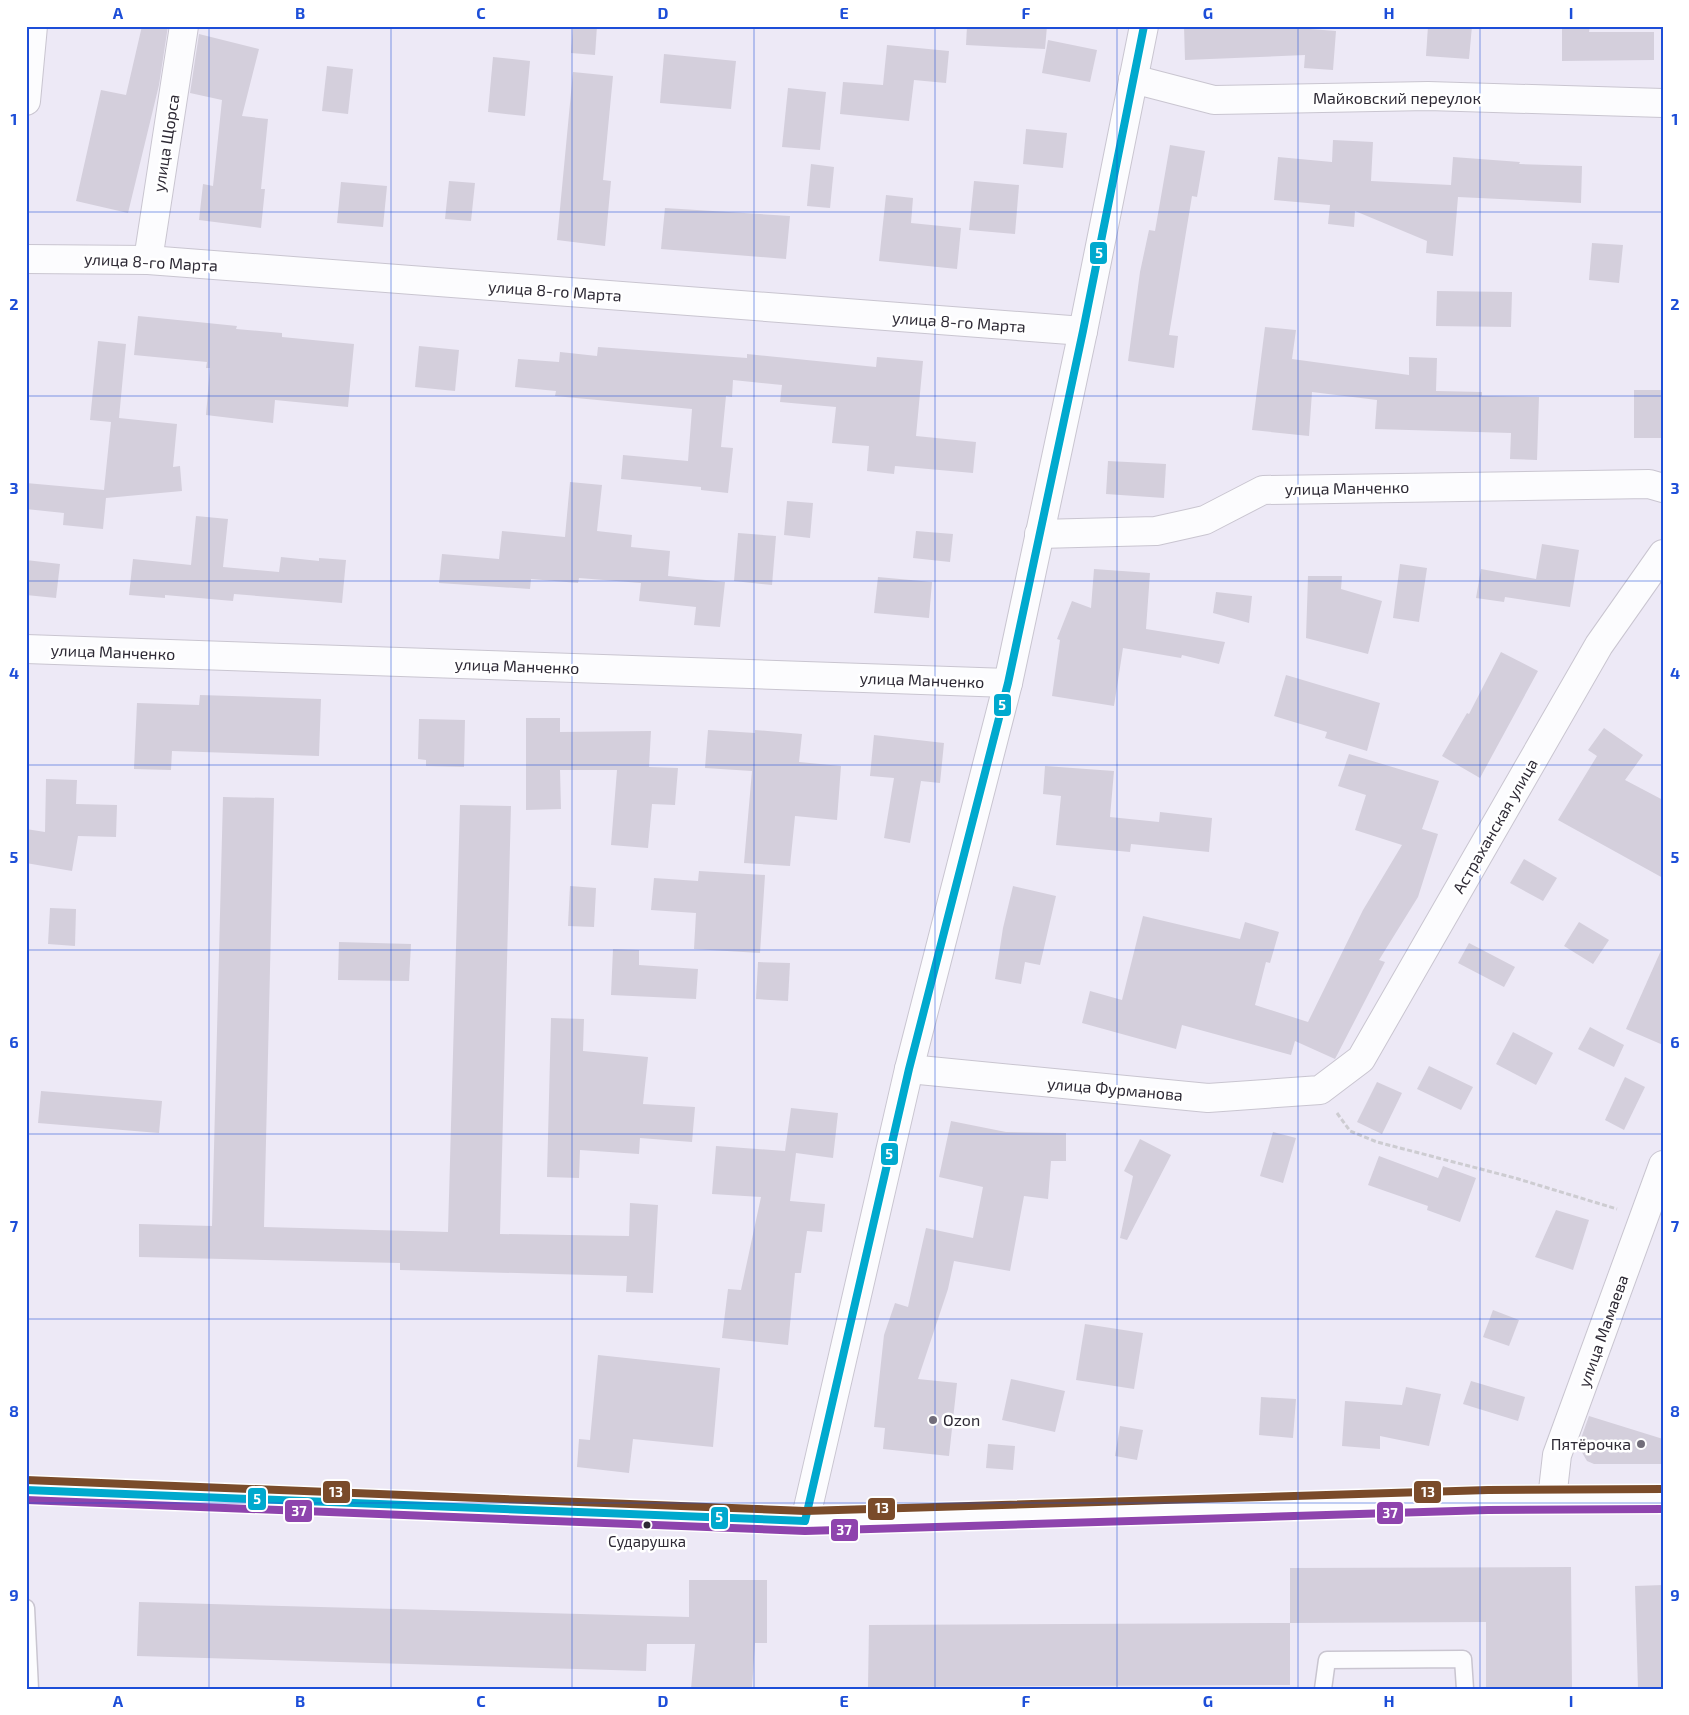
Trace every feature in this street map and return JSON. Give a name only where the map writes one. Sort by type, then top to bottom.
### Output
[{"type":"street","points":[[26,101],[33,26]]},
{"type":"street","name":"улица Щорса","points":[[148,260],[184,26]]},
{"type":"street","points":[[805,1521],[909,1069],[1008,683],[1083,331],[1144,26]]},
{"type":"street","name":"Майковский переулок","points":[[1133,79],[1214,100],[1428,96],[1663,103]]},
{"type":"street","name":"улица 8-го Марта","points":[[26,259],[148,260],[1083,331]]},
{"type":"street","name":"улица Манченко","points":[[1039,534],[1156,531],[1205,520],[1263,490],[1649,484],[1663,488]]},
{"type":"street","name":"Астраханская улица","points":[[1320,1090],[1361,1059],[1599,645],[1663,554]]},
{"type":"street","name":"улица Манченко","points":[[26,649],[1008,683]]},
{"type":"street","name":"улица Фурманова","points":[[909,1069],[1208,1098],[1320,1090]]},
{"type":"street","name":"улица Мамаева","points":[[1552,1499],[1557,1455],[1663,1165]]},
{"type":"street","points":[[26,1490],[805,1521],[1552,1499],[1663,1499]]},
{"type":"lane","points":[[26,1608],[29,1680]]},
{"type":"lane","points":[[1323,1689],[1327,1660],[1462,1658],[1465,1689]]},
{"type":"path","points":[[1320,1090],[1350,1131],[1377,1142],[1515,1178],[1645,1216]]},
{"type":"building","points":[[142,26],[168,26],[159,85],[128,213],[76,201],[101,90],[126,95]]},
{"type":"building","points":[[573,26],[597,26],[595,55],[571,53]]},
{"type":"building","points":[[967,26],[1047,26],[1045,49],[966,45]]},
{"type":"building","points":[[1184,26],[1272,26],[1336,31],[1333,70],[1304,68],[1305,55],[1185,60]]},
{"type":"building","points":[[1428,26],[1472,26],[1469,59],[1426,56]]},
{"type":"building","points":[[1562,26],[1590,26],[1589,32],[1654,32],[1654,60],[1562,61]]},
{"type":"building","points":[[199,34],[259,49],[242,116],[268,119],[261,189],[265,189],[261,228],[199,220],[203,184],[213,186],[222,100],[190,93]]},
{"type":"building","points":[[1048,40],[1097,50],[1090,82],[1042,73]]},
{"type":"building","points":[[887,45],[949,51],[946,83],[914,80],[909,121],[840,114],[843,82],[883,85]]},
{"type":"building","points":[[664,54],[736,61],[731,109],[660,103]]},
{"type":"building","points":[[493,57],[530,61],[525,116],[488,112]]},
{"type":"building","points":[[327,66],[353,69],[348,114],[322,111]]},
{"type":"building","points":[[573,72],[613,76],[603,180],[611,181],[605,246],[557,240]]},
{"type":"building","points":[[788,88],[826,92],[820,150],[782,147]]},
{"type":"building","points":[[1026,129],[1067,133],[1063,168],[1023,164]]},
{"type":"building","points":[[1333,140],[1373,142],[1371,181],[1451,185],[1453,157],[1520,162],[1519,164],[1582,166],[1581,203],[1458,197],[1453,256],[1426,253],[1427,241],[1355,211],[1354,227],[1328,224],[1330,205],[1274,200],[1278,157],[1332,162]]},
{"type":"building","points":[[1170,145],[1205,151],[1197,197],[1192,196],[1169,335],[1178,336],[1174,368],[1128,361],[1140,272],[1149,230],[1155,231]]},
{"type":"building","points":[[811,164],[834,167],[830,208],[807,206]]},
{"type":"building","points":[[449,181],[475,183],[471,221],[445,219]]},
{"type":"building","points":[[974,181],[1019,185],[1015,234],[969,230]]},
{"type":"building","points":[[341,182],[387,186],[383,227],[337,223]]},
{"type":"building","points":[[886,195],[913,198],[911,223],[961,228],[957,269],[879,261]]},
{"type":"building","points":[[665,208],[790,216],[786,259],[661,249]]},
{"type":"building","points":[[1592,243],[1623,245],[1619,283],[1589,280]]},
{"type":"building","points":[[1437,291],[1512,292],[1511,327],[1436,326]]},
{"type":"building","points":[[138,316],[237,326],[236,329],[282,333],[282,337],[354,344],[348,407],[275,400],[273,423],[206,415],[210,368],[206,368],[207,362],[134,355]]},
{"type":"building","points":[[1265,327],[1296,330],[1292,359],[1409,375],[1409,357],[1437,358],[1436,391],[1482,392],[1482,396],[1539,397],[1537,460],[1510,459],[1511,433],[1375,429],[1377,400],[1312,392],[1309,436],[1252,430]]},
{"type":"building","points":[[98,341],[126,344],[119,418],[177,424],[173,467],[180,466],[182,491],[106,498],[103,529],[63,525],[64,513],[26,509],[26,483],[104,490],[111,422],[90,420]]},
{"type":"building","points":[[419,346],[459,350],[455,391],[415,387]]},
{"type":"building","points":[[598,347],[747,358],[747,354],[876,367],[877,357],[923,361],[916,436],[976,442],[973,473],[895,466],[894,474],[867,471],[869,446],[832,443],[836,407],[780,402],[782,385],[733,380],[732,397],[726,396],[721,447],[733,448],[728,493],[701,490],[701,487],[621,479],[623,455],[688,461],[692,409],[555,396],[556,391],[515,387],[518,359],[559,362],[560,352],[597,356]]},
{"type":"building","points":[[1634,390],[1663,390],[1663,438],[1634,438]]},
{"type":"building","points":[[1108,461],[1166,464],[1164,498],[1106,494]]},
{"type":"building","points":[[570,482],[602,485],[597,531],[632,535],[631,547],[670,551],[668,576],[725,582],[720,627],[694,625],[696,607],[639,601],[641,583],[579,578],[578,583],[531,579],[530,589],[439,583],[442,554],[499,559],[502,531],[565,537]]},
{"type":"building","points":[[787,501],[813,503],[810,538],[784,535]]},
{"type":"building","points":[[196,516],[228,519],[223,567],[279,572],[281,557],[319,561],[319,558],[346,560],[342,603],[234,594],[233,601],[165,595],[165,598],[129,595],[133,559],[191,565]]},
{"type":"building","points":[[916,531],[953,534],[950,562],[913,558]]},
{"type":"building","points":[[738,533],[776,536],[772,585],[734,581]]},
{"type":"building","points":[[1542,544],[1579,550],[1570,607],[1505,597],[1504,602],[1476,598],[1481,569],[1536,579]]},
{"type":"building","points":[[26,560],[60,564],[56,598],[26,595]]},
{"type":"building","points":[[1400,564],[1427,568],[1419,622],[1393,618]]},
{"type":"building","points":[[1094,569],[1150,573],[1146,629],[1225,642],[1219,664],[1182,655],[1181,658],[1123,648],[1114,706],[1052,696],[1060,640],[1057,639],[1072,601],[1091,608]]},
{"type":"building","points":[[1308,576],[1342,576],[1341,589],[1382,601],[1368,654],[1306,638]]},
{"type":"building","points":[[878,577],[932,582],[929,618],[874,613]]},
{"type":"building","points":[[1216,592],[1252,596],[1249,623],[1213,613]]},
{"type":"building","points":[[1501,652],[1538,671],[1480,778],[1442,756],[1467,713],[1469,714]]},
{"type":"building","points":[[1286,675],[1380,703],[1367,751],[1325,738],[1327,732],[1274,716]]},
{"type":"building","points":[[200,695],[321,699],[319,756],[172,751],[171,770],[134,769],[137,703],[199,705]]},
{"type":"building","points":[[526,718],[560,718],[560,732],[651,731],[649,767],[678,768],[675,805],[652,804],[648,848],[611,845],[617,770],[560,770],[561,809],[526,810]]},
{"type":"building","points":[[419,719],[465,720],[464,767],[426,766],[426,760],[418,759]]},
{"type":"building","points":[[1604,728],[1643,755],[1625,780],[1663,800],[1663,878],[1558,820],[1597,756],[1588,750]]},
{"type":"building","points":[[708,730],[755,733],[755,730],[802,734],[799,762],[841,766],[837,820],[795,816],[790,866],[744,863],[752,771],[705,768]]},
{"type":"building","points":[[874,735],[944,743],[940,783],[921,781],[910,843],[884,838],[894,778],[870,776]]},
{"type":"building","points":[[1349,754],[1439,781],[1422,829],[1438,834],[1418,897],[1379,960],[1385,962],[1335,1059],[1295,1041],[1291,1055],[1182,1025],[1176,1049],[1082,1023],[1090,991],[1122,1000],[1143,916],[1240,939],[1245,922],[1279,932],[1270,963],[1266,962],[1255,1005],[1308,1022],[1363,910],[1402,845],[1355,830],[1366,795],[1338,786]]},
{"type":"building","points":[[1045,766],[1114,771],[1110,817],[1159,822],[1160,812],[1212,818],[1209,852],[1131,844],[1130,852],[1056,845],[1061,796],[1043,794]]},
{"type":"building","points":[[46,779],[77,780],[76,804],[117,805],[116,837],[78,836],[72,871],[26,863],[26,829],[45,832]]},
{"type":"building","points":[[223,797],[274,798],[264,1227],[448,1232],[460,805],[511,806],[500,1234],[629,1236],[630,1203],[658,1205],[653,1293],[626,1292],[627,1276],[400,1270],[400,1263],[139,1257],[139,1224],[212,1226]]},
{"type":"building","points":[[1524,859],[1557,878],[1543,901],[1510,883]]},
{"type":"building","points":[[699,871],[765,875],[760,953],[694,949],[696,913],[651,910],[654,878],[698,881]]},
{"type":"building","points":[[570,886],[596,888],[594,927],[568,926]]},
{"type":"building","points":[[1013,886],[1056,896],[1040,965],[1025,962],[1021,984],[995,979],[1003,928]]},
{"type":"building","points":[[50,908],[76,909],[75,946],[48,944]]},
{"type":"building","points":[[1579,922],[1609,940],[1593,964],[1564,946]]},
{"type":"building","points":[[339,942],[411,944],[409,981],[338,980]]},
{"type":"building","points":[[1469,943],[1515,967],[1504,987],[1458,963]]},
{"type":"building","points":[[1663,946],[1663,1045],[1626,1029]]},
{"type":"building","points":[[613,949],[639,950],[639,965],[698,969],[696,999],[611,995]]},
{"type":"building","points":[[758,962],[790,963],[788,1001],[756,999]]},
{"type":"building","points":[[551,1018],[584,1019],[583,1051],[648,1057],[643,1104],[695,1107],[692,1142],[640,1138],[639,1154],[580,1150],[579,1178],[547,1177]]},
{"type":"building","points":[[1590,1027],[1624,1045],[1614,1067],[1578,1049]]},
{"type":"building","points":[[1513,1032],[1553,1053],[1536,1085],[1496,1064]]},
{"type":"building","points":[[1429,1066],[1473,1087],[1461,1110],[1417,1089]]},
{"type":"building","points":[[1625,1077],[1645,1087],[1624,1130],[1605,1120]]},
{"type":"building","points":[[1377,1082],[1402,1093],[1382,1134],[1357,1122]]},
{"type":"building","points":[[41,1091],[162,1101],[159,1133],[38,1123]]},
{"type":"building","points":[[791,1108],[838,1113],[833,1158],[796,1153],[790,1201],[825,1204],[822,1232],[807,1231],[801,1273],[795,1273],[788,1345],[722,1338],[728,1289],[741,1290],[761,1197],[712,1194],[716,1146],[785,1151]]},
{"type":"building","points":[[951,1121],[1006,1132],[1066,1133],[1066,1161],[1051,1161],[1048,1199],[1024,1196],[1010,1271],[954,1261],[948,1289],[918,1379],[957,1383],[949,1456],[883,1449],[885,1428],[874,1427],[884,1335],[895,1303],[908,1307],[926,1228],[973,1238],[983,1187],[939,1177]]},
{"type":"building","points":[[1273,1132],[1296,1138],[1283,1183],[1260,1176]]},
{"type":"building","points":[[1140,1139],[1171,1155],[1127,1240],[1120,1238],[1133,1176],[1124,1171]]},
{"type":"building","points":[[1379,1156],[1438,1178],[1443,1166],[1476,1178],[1460,1222],[1427,1210],[1428,1206],[1368,1185]]},
{"type":"building","points":[[1556,1210],[1589,1220],[1573,1270],[1535,1257]]},
{"type":"building","points":[[1493,1310],[1519,1320],[1509,1346],[1483,1337]]},
{"type":"building","points":[[1085,1324],[1143,1333],[1134,1389],[1076,1380]]},
{"type":"building","points":[[598,1355],[720,1368],[713,1447],[633,1439],[629,1473],[577,1467],[579,1439],[590,1440]]},
{"type":"building","points":[[1011,1379],[1065,1391],[1055,1432],[1002,1420]]},
{"type":"building","points":[[1471,1381],[1525,1397],[1518,1421],[1463,1404]]},
{"type":"building","points":[[1406,1387],[1441,1394],[1429,1446],[1380,1436],[1380,1449],[1342,1446],[1345,1401],[1402,1405]]},
{"type":"building","points":[[1261,1397],[1296,1399],[1293,1438],[1259,1435]]},
{"type":"building","points":[[1589,1416],[1663,1439],[1663,1464],[1594,1464],[1587,1461],[1580,1449],[1580,1441]]},
{"type":"building","points":[[1120,1426],[1143,1430],[1137,1460],[1115,1456]]},
{"type":"building","points":[[988,1444],[1015,1446],[1013,1470],[986,1468]]},
{"type":"building","points":[[1571,1567],[1572,1689],[1486,1689],[1486,1622],[1290,1623],[1290,1568]]},
{"type":"building","points":[[689,1580],[767,1580],[767,1643],[755,1643],[752,1689],[691,1689],[695,1644],[647,1644],[646,1671],[137,1656],[139,1602],[689,1617]]},
{"type":"building","points":[[1663,1585],[1663,1689],[1638,1689],[1635,1586]]},
{"type":"building","points":[[1290,1623],[1290,1685],[868,1687],[869,1625]]},
{"type":"transit line","name":"5","points":[[26,1490],[805,1521],[909,1069],[1008,683],[1083,331],[1144,26]]},
{"type":"transit line","name":"13","points":[[26,1480],[805,1511],[1488,1490],[1663,1489]]},
{"type":"transit line","name":"37","points":[[26,1500],[805,1531],[1488,1510],[1663,1509]]},
{"type":"place","name":"Ozon","points":[[933,1420]]},
{"type":"place","name":"Пятёрочка","points":[[1641,1444]]},
{"type":"place","name":"Сударушка","points":[[647,1525]]}]
